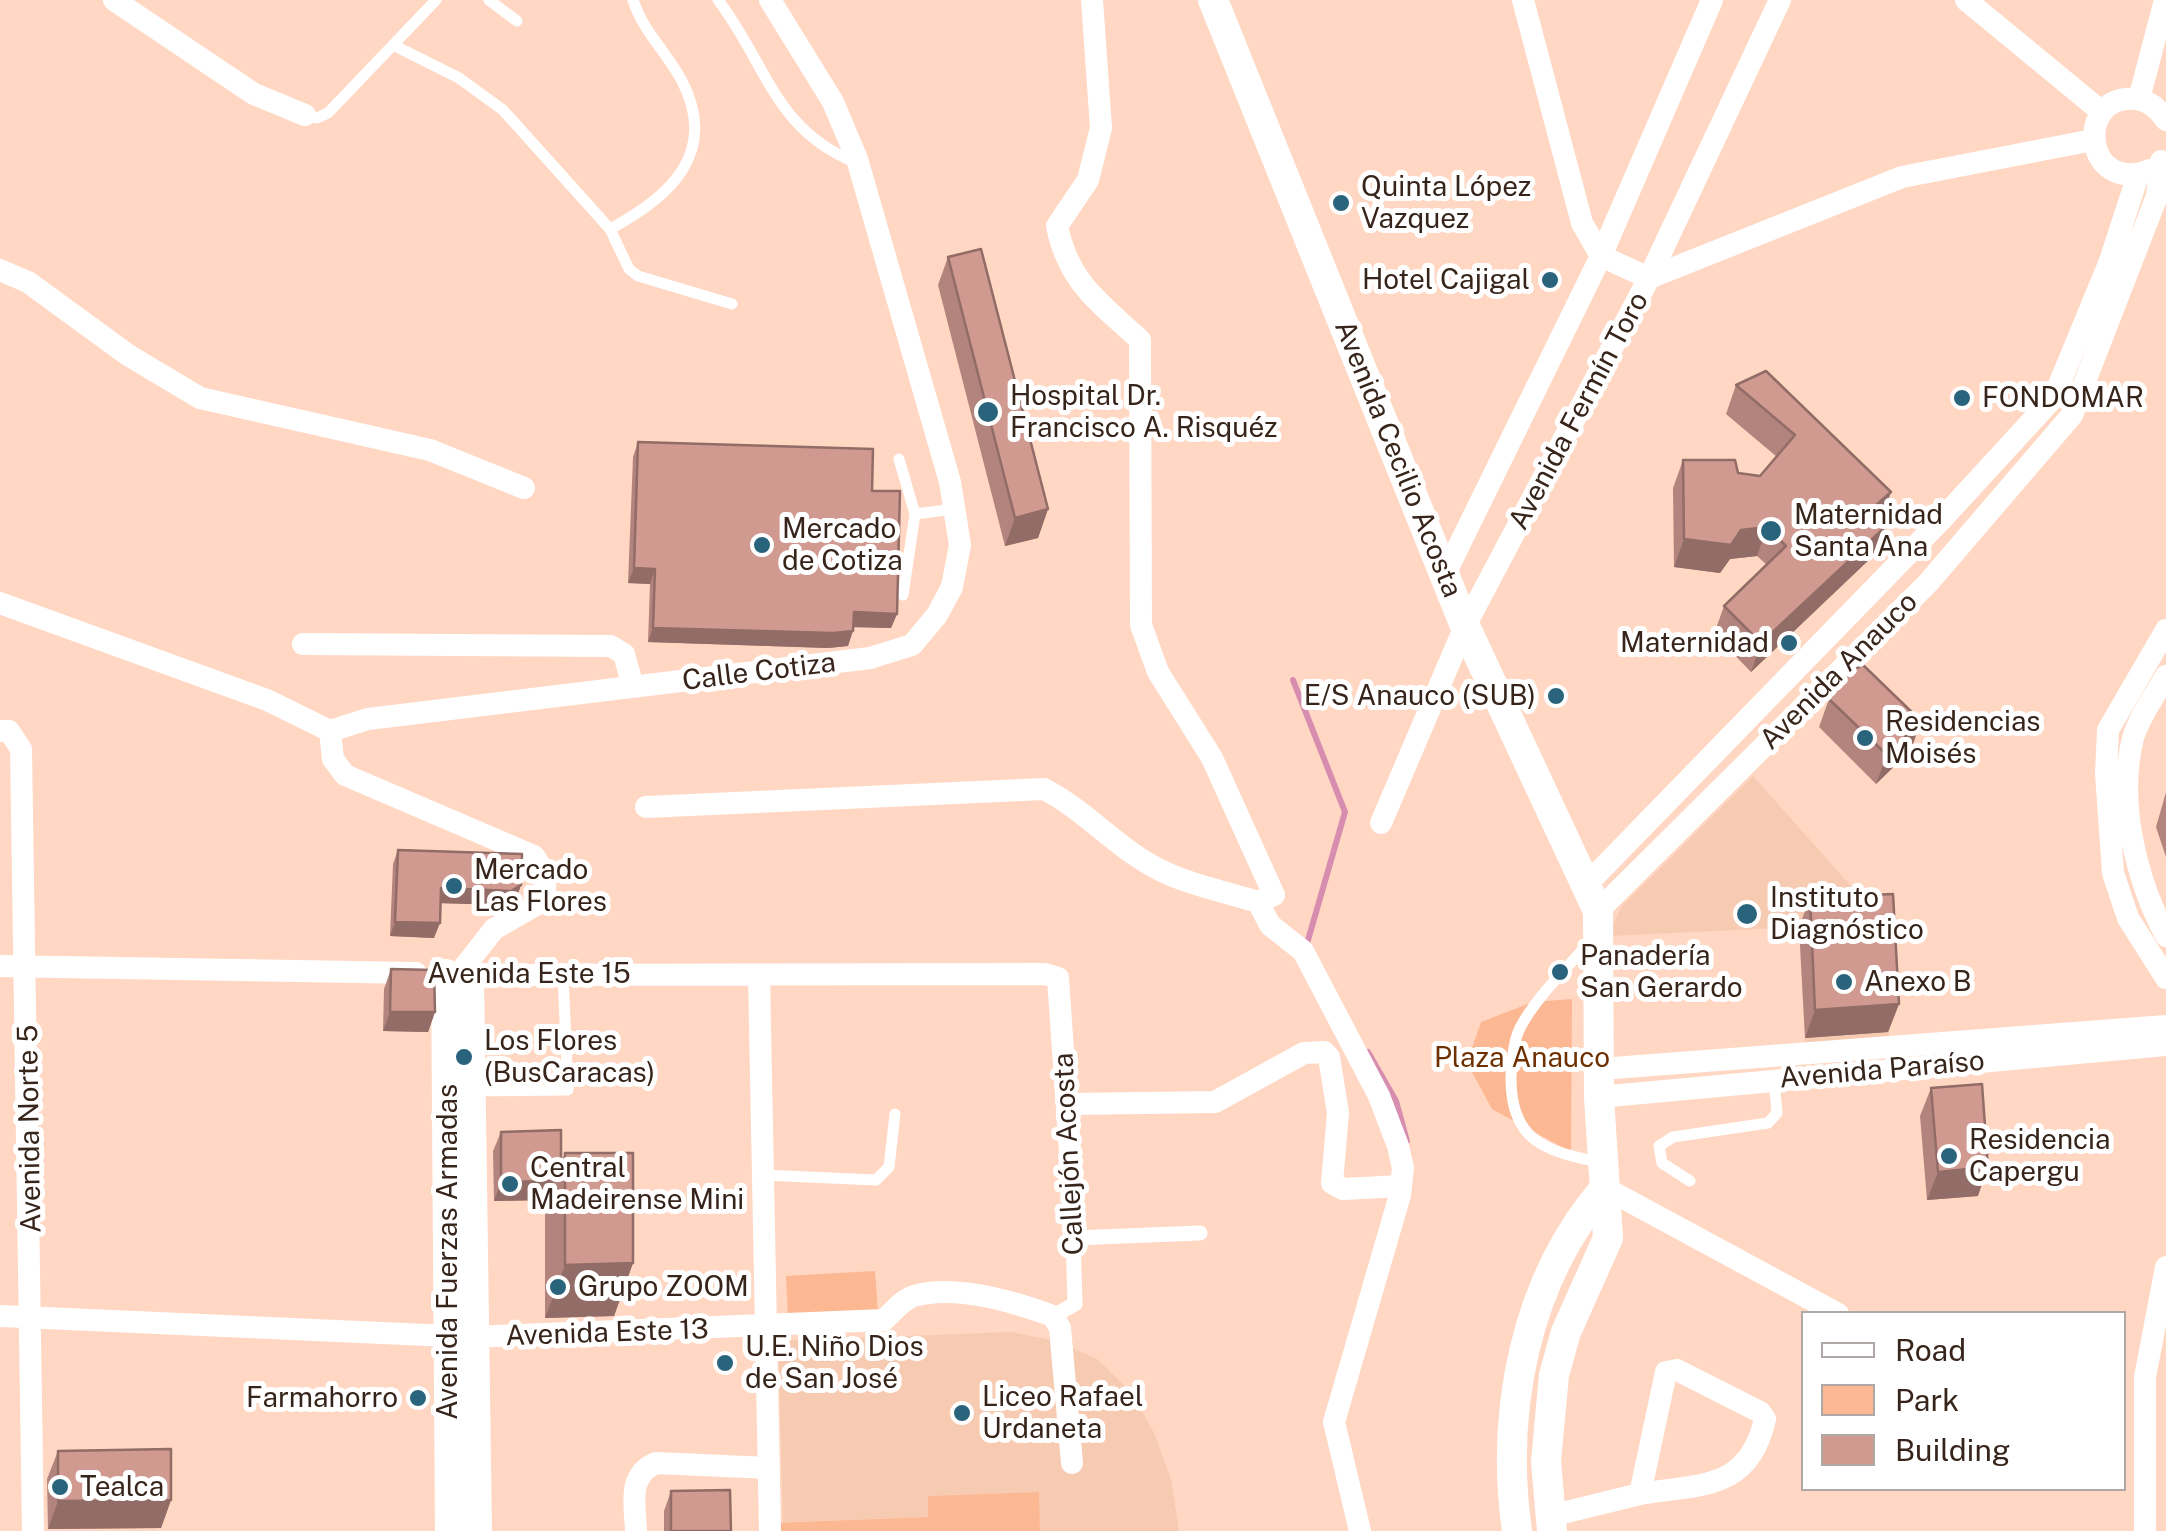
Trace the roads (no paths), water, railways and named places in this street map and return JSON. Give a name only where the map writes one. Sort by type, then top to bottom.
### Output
[{"type":"main road","name":"Avenida Cecilio Acosta","points":[[1213,0],[1465,626],[1595,909]]},
{"type":"main road","points":[[1551,1523],[1546,1461],[1554,1375],[1566,1332],[1608,1238],[1595,909]]},
{"type":"main road","name":"Avenida Fuerzas Armadas","points":[[450,1531],[460,1336],[464,1091],[458,974]]},
{"type":"main road","name":"Avenida Fuerzas Armadas","points":[[458,974],[460,1336],[476,1531]]},
{"type":"main road","points":[[1517,1531],[1510,1461],[1519,1368],[1533,1320],[1578,1219],[1604,1175]]},
{"type":"street","points":[[114,0],[254,94],[305,115]]},
{"type":"street","name":"Calle Cotiza","points":[[330,731],[368,719],[870,658],[912,645],[952,587],[960,544],[907,322],[858,164],[833,102],[770,0]]},
{"type":"street","points":[[646,806],[1044,788],[1076,806],[1121,846],[1161,871],[1258,902],[1274,895],[1212,758],[1158,672],[1140,625],[1140,340],[1069,271],[1057,226],[1088,180],[1101,128],[1092,0]]},
{"type":"street","points":[[1523,0],[1582,222],[1601,256],[1649,278],[1902,178],[2093,140]]},
{"type":"street","name":"Avenida Fermín Toro","points":[[1445,574],[1601,256],[1712,0]]},
{"type":"street","name":"Avenida Fermín Toro","points":[[1381,823],[1465,626],[1649,278],[1780,0]]},
{"type":"street","points":[[1966,0],[2102,112]]},
{"type":"street","points":[[2139,99],[2165,0]]},
{"type":"street","points":[[2163,158],[2138,174],[2124,174],[2105,165],[2093,140],[2102,112],[2119,100],[2139,99],[2153,105],[2166,120]]},
{"type":"street","name":"Avenida Anauco","points":[[1595,909],[1928,583],[2072,415],[2157,196],[2163,158]]},
{"type":"street","name":"Avenida Anauco","points":[[1595,909],[1903,560],[2054,396],[2122,230],[2138,174]]},
{"type":"street","points":[[0,270],[28,282],[128,355],[200,398],[430,450],[524,488]]},
{"type":"street","points":[[1903,560],[1928,583]]},
{"type":"street","points":[[0,603],[267,700],[330,731],[333,759],[346,775],[534,856],[546,878],[543,902],[534,911],[494,929],[458,974]]},
{"type":"street","points":[[2166,630],[2108,730],[2106,774],[2113,873],[2128,918],[2166,978]]},
{"type":"street","points":[[302,644],[611,646],[624,654],[632,688]]},
{"type":"street","points":[[2166,676],[2134,734],[2127,770],[2132,841],[2150,906],[2166,936]]},
{"type":"street","name":"Avenida Norte 5","points":[[5,731],[21,749],[33,1317],[33,1531]]},
{"type":"street","points":[[1258,902],[1270,925],[1303,952],[1379,1096],[1398,1146],[1401,1186],[1334,1422],[1360,1531]]},
{"type":"street","name":"Avenida Este 15","points":[[0,966],[563,975],[1015,974],[1058,978]]},
{"type":"street","points":[[759,975],[770,1531]]},
{"type":"street","name":"Callejón Acosta","points":[[1052,1316],[1075,1304],[1069,1104],[1058,978]]},
{"type":"street","name":"Avenida Paraíso","points":[[1599,1083],[2166,1026]]},
{"type":"street","name":"Avenida Paraíso","points":[[1599,1083],[1774,1080],[2166,1045]]},
{"type":"street","points":[[1069,1104],[1215,1102],[1304,1053],[1324,1052],[1330,1057],[1338,1113],[1332,1183],[1343,1189],[1401,1186]]},
{"type":"street","points":[[1604,1175],[1640,1223],[1802,1311]]},
{"type":"street","points":[[1604,1175],[1833,1311]]},
{"type":"street","points":[[1073,1238],[1200,1234]]},
{"type":"street","points":[[2146,1531],[2134,1482],[2145,1377],[2166,1267]]},
{"type":"street","name":"Avenida Este 13","points":[[0,1316],[460,1336],[766,1328],[884,1320],[910,1297],[935,1292],[1023,1304],[1052,1316]]},
{"type":"street","points":[[1052,1316],[1060,1328],[1066,1368],[1072,1463]]},
{"type":"street","points":[[1551,1523],[1640,1494],[1730,1478],[1743,1466],[1764,1419],[1760,1412],[1677,1370],[1666,1372],[1640,1494]]},
{"type":"street","points":[[636,1531],[634,1489],[645,1467],[656,1462],[769,1468]]},
{"type":"lane","points":[[305,115],[317,118],[328,113],[436,0]]},
{"type":"lane","points":[[489,0],[516,21]]},
{"type":"lane","points":[[610,229],[658,200],[689,165],[696,121],[682,80],[657,48],[633,0]]},
{"type":"lane","points":[[718,0],[760,74],[810,140],[858,164]]},
{"type":"lane","points":[[396,46],[459,78],[503,110],[610,229],[629,269],[638,276],[732,304]]},
{"type":"lane","points":[[898,459],[914,514],[903,595]]},
{"type":"lane","points":[[914,514],[954,509]]},
{"type":"lane","points":[[1595,909],[1519,1030],[1512,1059],[1510,1100],[1522,1130],[1555,1153],[1604,1175]]},
{"type":"lane","points":[[464,1091],[568,1090],[563,975]]},
{"type":"lane","points":[[1690,1182],[1662,1163],[1660,1146],[1673,1137],[1768,1124],[1777,1112],[1774,1080]]},
{"type":"lane","points":[[763,1175],[876,1180],[890,1167],[895,1114]]},
{"type":"lane","points":[[460,1336],[464,1531]]},
{"type":"waterway","points":[[1293,680],[1345,812],[1306,947]]},
{"type":"waterway","points":[[1368,1052],[1396,1101],[1407,1141]]},
{"type":"place","name":"Quinta López Vazquez","points":[[1341,203]]},
{"type":"place","name":"Hotel Cajigal","points":[[1550,280]]},
{"type":"place","name":"FONDOMAR","points":[[1962,398]]},
{"type":"place","name":"Hospital Dr. Francisco A. Risquéz","points":[[988,412]]},
{"type":"place","name":"Maternidad Santa Ana","points":[[1771,531]]},
{"type":"place","name":"Mercado de Cotiza","points":[[762,545]]},
{"type":"place","name":"Maternidad","points":[[1789,643]]},
{"type":"place","name":"E/S Anauco (SUB)","points":[[1556,696]]},
{"type":"place","name":"Residencias Moisés","points":[[1865,738]]},
{"type":"place","name":"Mercado Las Flores","points":[[454,886]]},
{"type":"place","name":"Instituto Diagnóstico","points":[[1747,914]]},
{"type":"place","name":"Panadería San Gerardo","points":[[1560,972]]},
{"type":"place","name":"Anexo B","points":[[1844,982]]},
{"type":"place","name":"Los Flores (BusCaracas)","points":[[464,1057]]},
{"type":"place","name":"Residencia Capergu","points":[[1949,1156]]},
{"type":"place","name":"Central Madeirense Mini","points":[[510,1184]]},
{"type":"place","name":"Grupo ZOOM","points":[[558,1287]]},
{"type":"place","name":"U.E. Niño Dios de San José","points":[[725,1363]]},
{"type":"place","name":"Farmahorro","points":[[418,1398]]},
{"type":"place","name":"Liceo Rafael Urdaneta","points":[[962,1413]]},
{"type":"place","name":"Tealca","points":[[60,1487]]},
{"type":"park label","name":"Plaza Anauco","points":[[1522,1058]]}]
